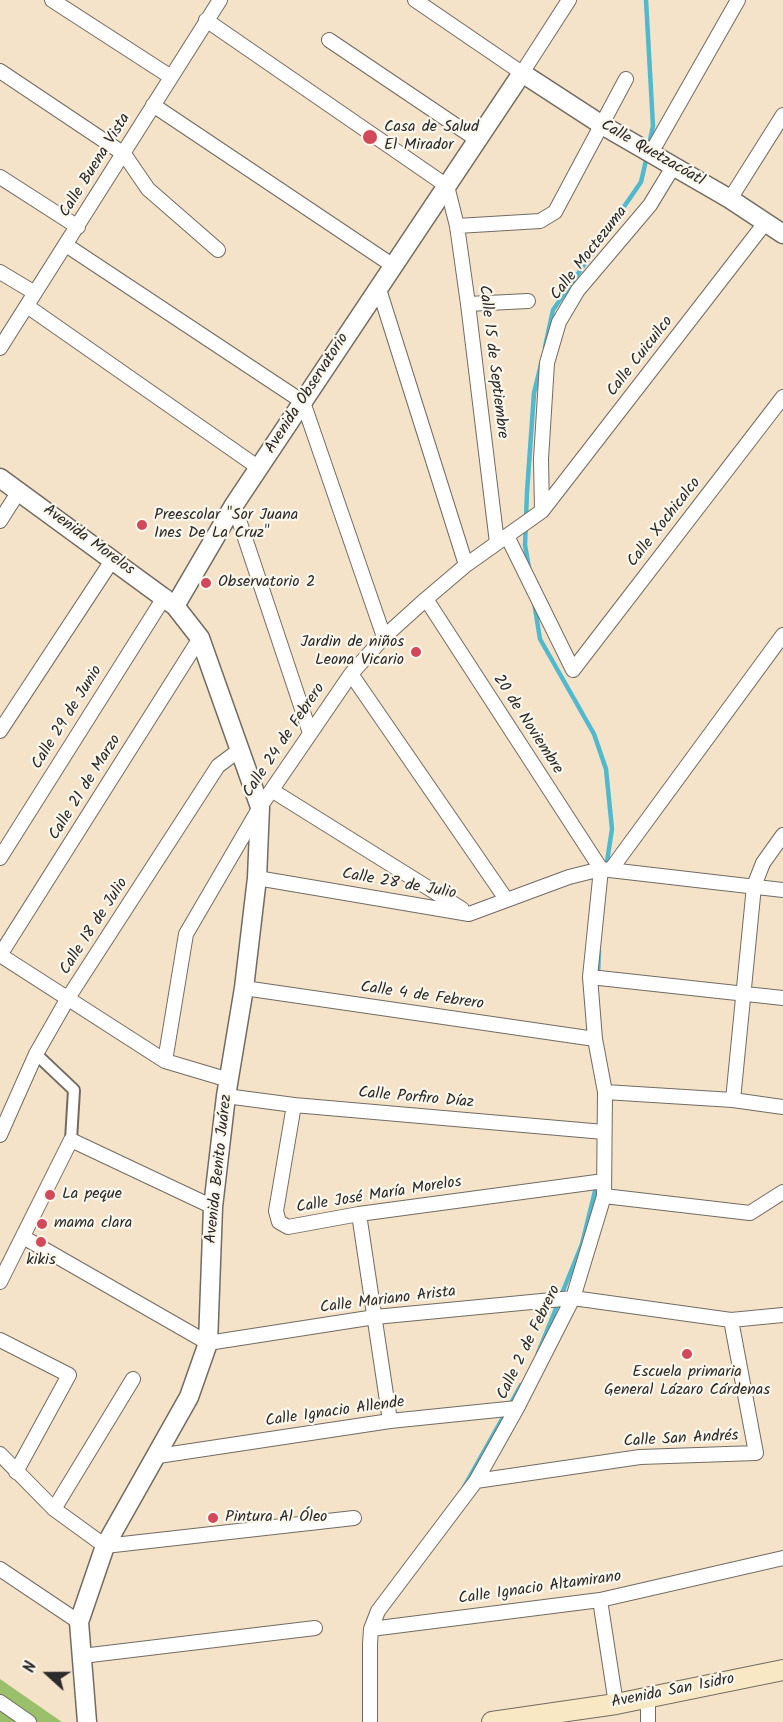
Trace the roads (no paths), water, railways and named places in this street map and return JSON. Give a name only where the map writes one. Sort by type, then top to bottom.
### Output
[{"type":"main road","name":"Avenida San Isidro","points":[[492,1722],[616,1704],[783,1670]]},
{"type":"street","points":[[52,0],[171,77]]},
{"type":"street","name":"Calle Buena Vista","points":[[0,348],[220,0]]},
{"type":"street","points":[[415,0],[522,73],[569,0]]},
{"type":"street","points":[[651,153],[738,0]]},
{"type":"street","points":[[206,20],[447,186]]},
{"type":"street","points":[[329,40],[476,139]]},
{"type":"street","points":[[0,71],[124,154],[148,189],[218,250]]},
{"type":"street","name":"Calle Quetzacóatl","points":[[522,73],[602,125],[730,199],[783,234]]},
{"type":"street","name":"Avenida Observatorio","points":[[170,601],[522,73]]},
{"type":"street","points":[[457,226],[540,220],[555,212],[626,79]]},
{"type":"street","points":[[153,105],[392,265]]},
{"type":"street","points":[[730,199],[783,115]]},
{"type":"street","name":"Calle Moctezuma","points":[[542,511],[541,459],[546,363],[559,322],[579,290],[650,205],[673,167]]},
{"type":"street","points":[[0,177],[78,227]]},
{"type":"street","name":"Calle 15 de Septiembre","points":[[447,186],[457,226],[502,540],[573,669]]},
{"type":"street","name":"Calle Cuicuilco","points":[[542,511],[765,223]]},
{"type":"street","points":[[66,244],[303,402],[384,637]]},
{"type":"street","points":[[0,272],[35,293]]},
{"type":"street","points":[[378,286],[466,565]]},
{"type":"street","points":[[468,304],[528,301]]},
{"type":"street","points":[[27,306],[259,468]]},
{"type":"street","name":"Calle Xochicalco","points":[[573,669],[783,397]]},
{"type":"street","name":"Avenida Morelos","points":[[0,478],[170,601]]},
{"type":"street","points":[[0,521],[19,491]]},
{"type":"street","points":[[234,505],[310,733]]},
{"type":"street","name":"Calle 24 de Febrero","points":[[165,1061],[186,934],[260,807],[273,791],[310,733],[351,674],[384,637],[466,565],[542,511]]},
{"type":"street","points":[[0,731],[113,559]]},
{"type":"street","name":"20 de Noviembre","points":[[426,599],[607,869]]},
{"type":"street","name":"Avenida Benito Juárez","points":[[87,1722],[79,1622],[105,1546],[158,1456],[189,1397],[208,1343],[213,1207],[227,1088],[244,988],[257,878],[260,807],[238,751],[200,638],[170,601]]},
{"type":"street","name":"Calle 29 de Junio","points":[[0,858],[170,601]]},
{"type":"street","points":[[607,869],[783,635]]},
{"type":"street","name":"Calle 21 de Marzo","points":[[0,955],[200,638]]},
{"type":"street","points":[[351,674],[506,899]]},
{"type":"street","name":"Calle 18 de Julio","points":[[0,1135],[36,1054],[68,998],[218,766],[238,751]]},
{"type":"street","points":[[273,791],[469,914]]},
{"type":"street","points":[[733,1100],[754,886],[763,863],[783,835]]},
{"type":"street","points":[[607,869],[783,890]]},
{"type":"street","name":"Calle 28 de Julio","points":[[257,878],[469,914],[506,899],[607,869]]},
{"type":"street","name":"Calle 2 de Febrero","points":[[370,1722],[371,1629],[378,1611],[476,1481],[517,1408],[573,1298],[604,1196],[605,1092],[595,1039],[590,977],[607,869]]},
{"type":"street","name":"Calle Porfiro Díaz","points":[[0,955],[165,1061],[227,1088],[294,1105],[604,1132]]},
{"type":"street","points":[[590,977],[783,998]]},
{"type":"street","name":"Calle 4 de Febrero","points":[[244,988],[595,1039]]},
{"type":"street","points":[[0,1282],[71,1140],[74,1090],[36,1054]]},
{"type":"street","points":[[605,1092],[733,1100],[783,1107]]},
{"type":"street","name":"Calle José María Morelos","points":[[294,1105],[276,1211],[279,1222],[288,1227],[359,1214],[604,1181]]},
{"type":"street","points":[[71,1140],[213,1207]]},
{"type":"street","points":[[604,1196],[750,1213],[783,1192]]},
{"type":"street","points":[[359,1214],[390,1421]]},
{"type":"street","points":[[23,1238],[208,1343]]},
{"type":"street","name":"Calle Mariano Arista","points":[[208,1343],[375,1317],[573,1298],[731,1320],[783,1315]]},
{"type":"street","name":"Calle San Andrés","points":[[476,1481],[640,1457],[756,1453],[731,1320]]},
{"type":"street","points":[[0,1340],[69,1375],[16,1472]]},
{"type":"street","points":[[54,1509],[133,1378]]},
{"type":"street","name":"Calle Ignacio Allende","points":[[158,1456],[390,1421],[517,1408]]},
{"type":"street","points":[[0,1454],[54,1509],[105,1546],[354,1518]]},
{"type":"street","name":"Calle Ignacio Altamirano","points":[[371,1629],[600,1600],[783,1558]]},
{"type":"street","points":[[0,1569],[79,1622]]},
{"type":"street","points":[[600,1600],[616,1704]]},
{"type":"street","points":[[82,1656],[315,1628]]},
{"type":"street","points":[[648,1698],[648,1722]]},
{"type":"street","points":[[0,1702],[29,1722]]},
{"type":"waterway","points":[[646,0],[653,126],[649,145]]},
{"type":"waterway","points":[[545,347],[553,310],[641,182],[647,156]]},
{"type":"waterway","points":[[529,568],[525,545],[527,492],[534,393],[541,364]]},
{"type":"waterway","points":[[534,602],[540,639],[594,734],[606,769],[612,829],[606,868]]},
{"type":"waterway","points":[[598,975],[599,951]]},
{"type":"waterway","points":[[538,1353],[582,1244],[597,1183]]},
{"type":"waterway","points":[[464,1487],[521,1385]]},
{"type":"place","name":"Casa de Salud El Mirador","points":[[370,137]]},
{"type":"place","name":"Preescolar \"Sor Juana Ines De La Cruz\"","points":[[142,525]]},
{"type":"place","name":"Observatorio 2","points":[[206,583]]},
{"type":"place","name":"Jardin de niños Leona Vicario","points":[[416,652]]},
{"type":"place","name":"La peque","points":[[50,1195]]},
{"type":"place","name":"mama clara","points":[[42,1224]]},
{"type":"place","name":"kikis","points":[[41,1242]]},
{"type":"place","name":"Escuela primaria General Lázaro Cárdenas","points":[[687,1354]]},
{"type":"place","name":"Pintura Al Óleo","points":[[213,1518]]}]
